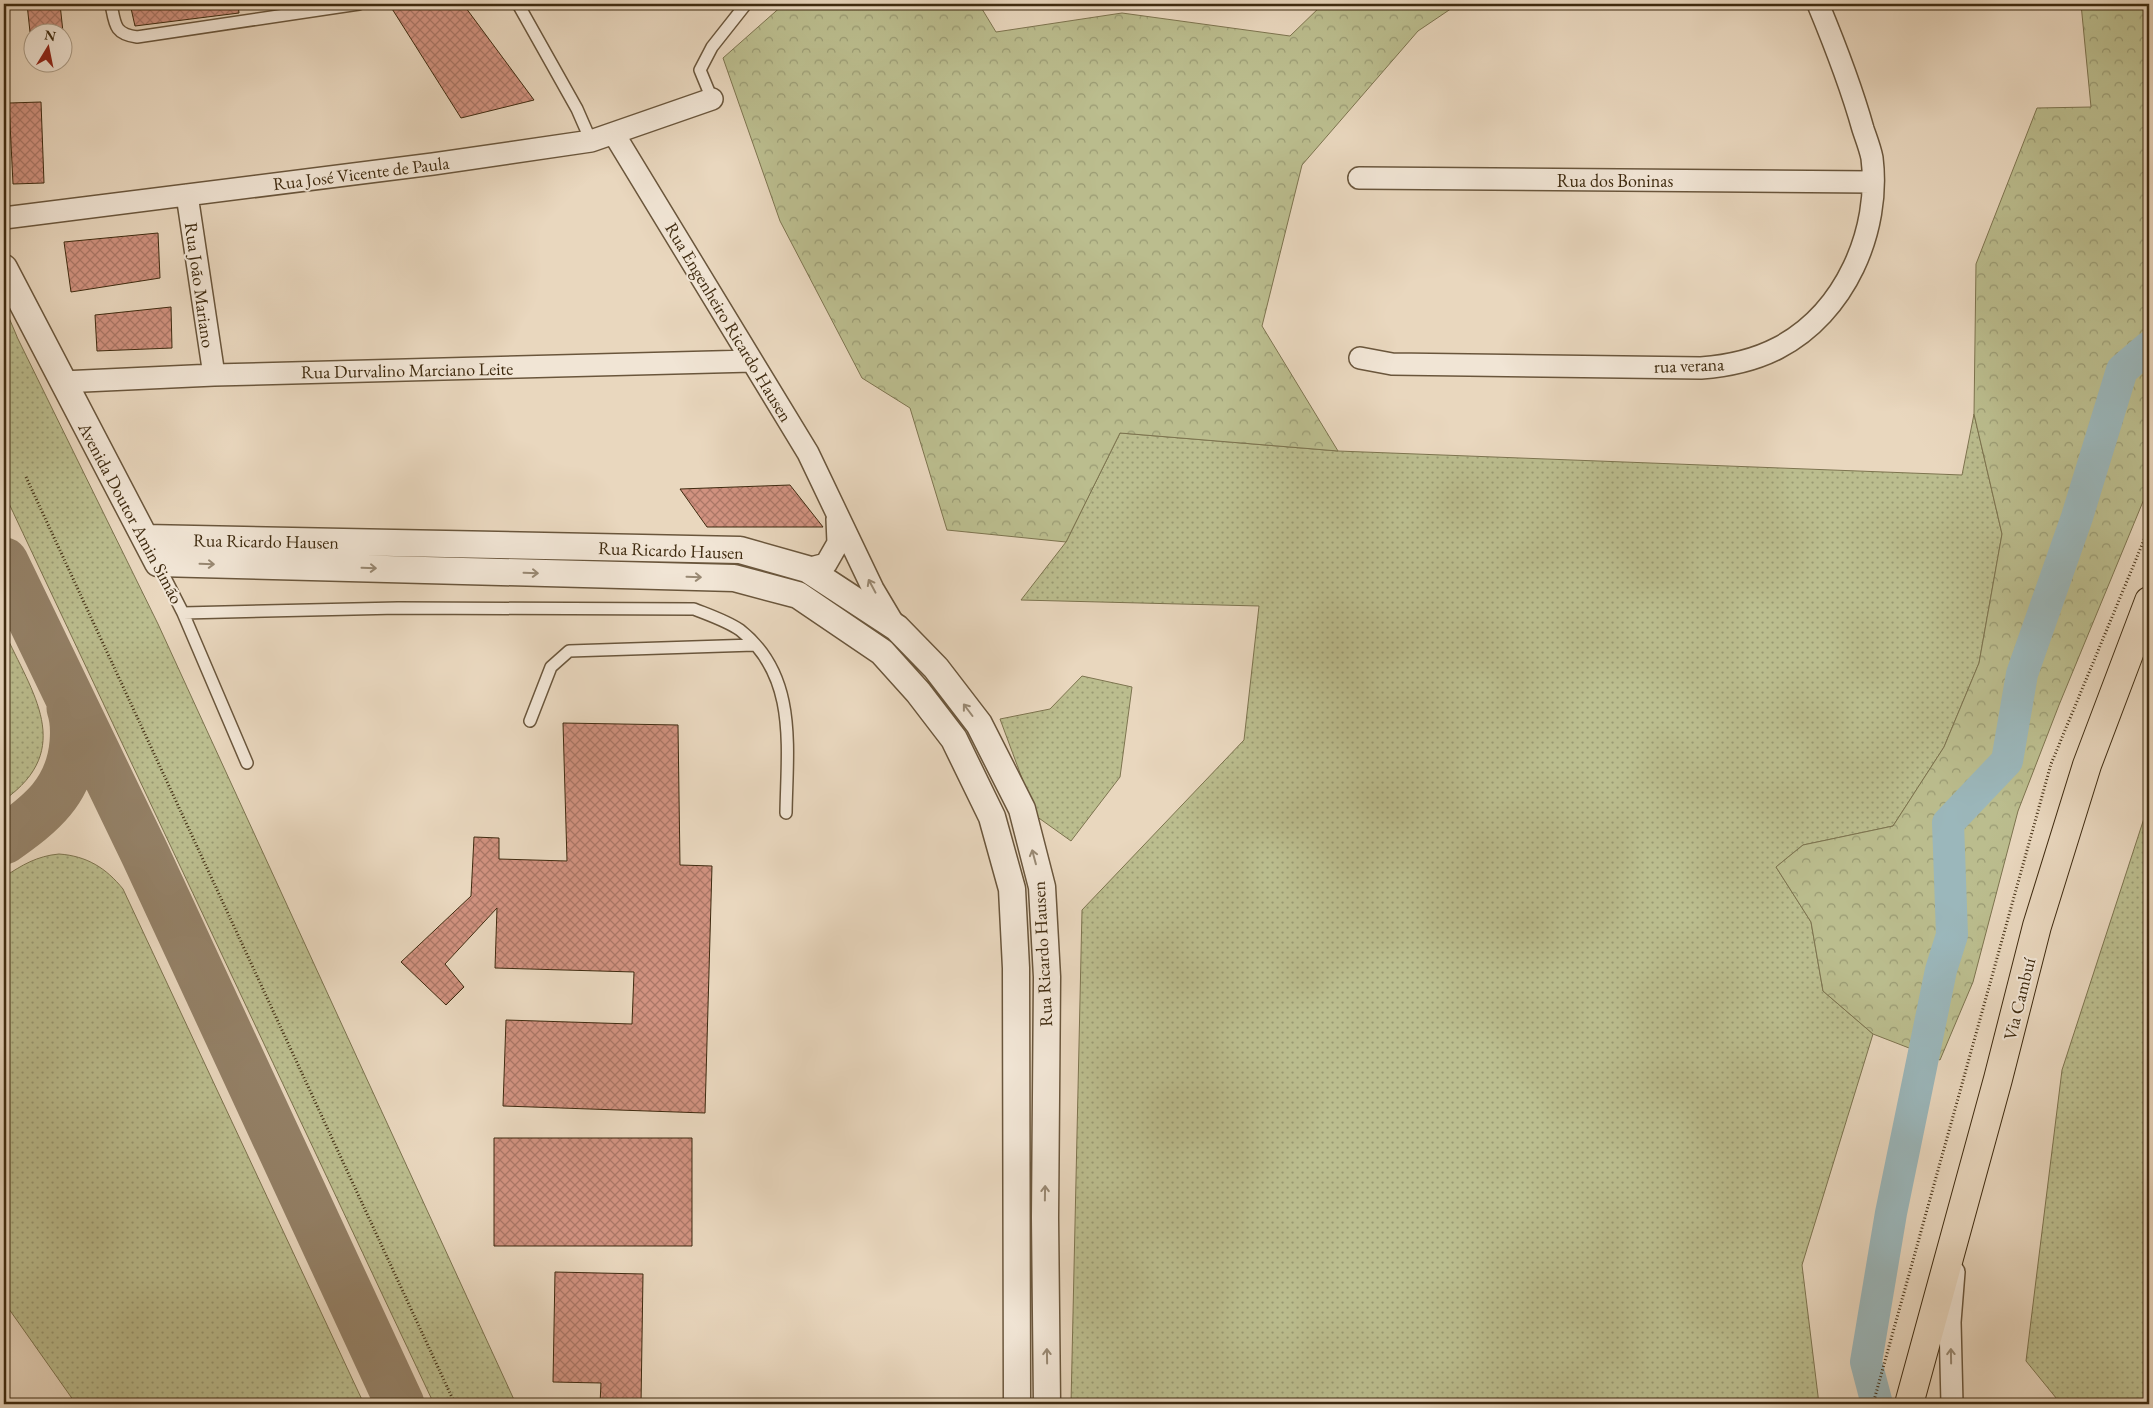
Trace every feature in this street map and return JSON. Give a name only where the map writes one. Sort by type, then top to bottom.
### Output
[{"type":"main road","name":"Via Cambuí","points":[[1909,1404],[2049,888],[2087,765],[2149,601]]},
{"type":"street","name":"rua verana","points":[[1360,358],[1392,364],[1701,368],[1726,366],[1750,359],[1778,348],[1801,332],[1819,317],[1845,283],[1859,256],[1870,224],[1873,206],[1872,157],[1841,58],[1818,4]]},
{"type":"street","name":"Rua José Vicente de Paula","points":[[4,218],[591,141],[712,99]]},
{"type":"street","name":"Rua Engenheiro Ricardo Hausen","points":[[614,134],[808,453],[873,589],[897,628]]},
{"type":"street","name":"Rua dos Boninas","points":[[1359,178],[1872,182]]},
{"type":"street","name":"Rua João Mariano","points":[[187,195],[214,375]]},
{"type":"street","name":"Avenida Doutor Amin Simão","points":[[4,268],[158,563]]},
{"type":"street","name":"Rua Durvalino Marciano Leite","points":[[62,382],[214,375],[752,361]]},
{"type":"street","name":"Rua Engenheiro Ricardo Hausen","points":[[807,569],[826,564],[838,543],[837,514]]},
{"type":"street","name":"Rua Ricardo Hausen","points":[[145,538],[740,550],[807,569],[897,628],[936,668],[979,724],[1022,809],[1042,887],[1048,977],[1045,1208],[1047,1404]]},
{"type":"street","name":"Rua Ricardo Hausen","points":[[158,563],[734,578],[798,596],[882,652],[918,692],[954,739],[992,817],[1012,889],[1016,968],[1016,1404]]},
{"type":"street","points":[[1952,1404],[1950,1322],[1958,1222]]},
{"type":"lane","points":[[111,4],[116,27],[119,31],[125,36],[137,37],[359,4]]},
{"type":"lane","points":[[518,4],[577,109],[591,141]]},
{"type":"lane","points":[[712,99],[700,70],[712,47],[746,4]]},
{"type":"lane","name":"Avenida Doutor Amin Simão","points":[[158,563],[183,613],[246,763]]},
{"type":"lane","points":[[183,613],[398,608],[694,608],[739,630],[774,670],[787,718],[786,812]]},
{"type":"lane","points":[[530,721],[551,668],[568,651],[754,645]]},
{"type":"path","points":[[26,478],[455,1404]]},
{"type":"path","points":[[1873,1404],[2051,764],[2149,528]]},
{"type":"green space","points":[[784,4],[979,4],[996,32],[1122,13],[1290,36],[1323,4],[1458,4],[1418,31],[1302,165],[1262,326],[1338,451],[1120,433],[1066,542],[947,530],[910,408],[862,378],[780,221],[723,58]]},
{"type":"green space","points":[[2081,4],[2149,4],[2149,487],[2059,705],[2018,811],[1973,982],[1940,1060],[1873,1034],[1823,991],[1811,922],[1776,867],[1803,845],[1893,826],[1944,747],[1979,663],[2002,534],[1974,414],[1976,264],[2037,108],[2091,107]]},
{"type":"green space","points":[[4,306],[18,339],[158,624],[516,1404],[434,1404],[4,493]]},
{"type":"green space","points":[[1974,414],[2002,534],[1979,663],[1944,747],[1893,826],[1803,845],[1776,867],[1811,922],[1823,991],[1873,1034],[1802,1265],[1819,1404],[1071,1404],[1082,910],[1244,740],[1259,606],[1021,600],[1066,542],[1120,433],[1338,451],[1962,475]]},
{"type":"green space","points":[[4,631],[35,698],[41,720],[43,740],[38,761],[26,781],[4,800]]},
{"type":"green space","points":[[1082,676],[1132,687],[1120,777],[1071,841],[1036,816],[1000,719],[1050,709]]},
{"type":"green space","points":[[2149,803],[2149,1404],[2061,1404],[2026,1361],[2062,1070]]},
{"type":"green space","points":[[59,854],[78,857],[95,864],[110,875],[123,889],[364,1404],[76,1404],[4,1302],[4,877],[30,862]]},
{"type":"building","points":[[27,4],[60,4],[62,22],[29,22]]},
{"type":"building","points":[[130,4],[238,4],[239,13],[135,26]]},
{"type":"building","points":[[389,4],[463,4],[534,100],[461,118]]},
{"type":"building","points":[[41,102],[44,183],[13,184],[9,103]]},
{"type":"building","points":[[158,233],[160,278],[71,292],[64,242]]},
{"type":"building","points":[[171,307],[172,348],[97,351],[95,315]]},
{"type":"building","points":[[790,485],[823,527],[707,527],[680,489]]},
{"type":"building","points":[[563,723],[678,725],[680,865],[712,866],[705,1113],[503,1106],[506,1020],[632,1024],[634,972],[495,968],[497,908],[445,964],[464,987],[446,1005],[401,962],[471,896],[474,837],[499,838],[499,859],[567,861]]},
{"type":"building","points":[[494,1138],[692,1138],[692,1246],[494,1246]]},
{"type":"building","points":[[555,1272],[643,1274],[641,1404],[600,1404],[601,1383],[553,1382]]},
{"type":"waterway","points":[[1877,1404],[1866,1362],[1891,1213],[1941,970],[1952,935],[1948,823],[2007,761],[2022,674],[2077,517],[2122,370],[2149,347]]},
{"type":"taxiway","points":[[4,562],[145,854],[400,1404]]},
{"type":"taxiway","points":[[4,840],[41,811],[60,788],[67,775],[75,730],[71,708]]}]
